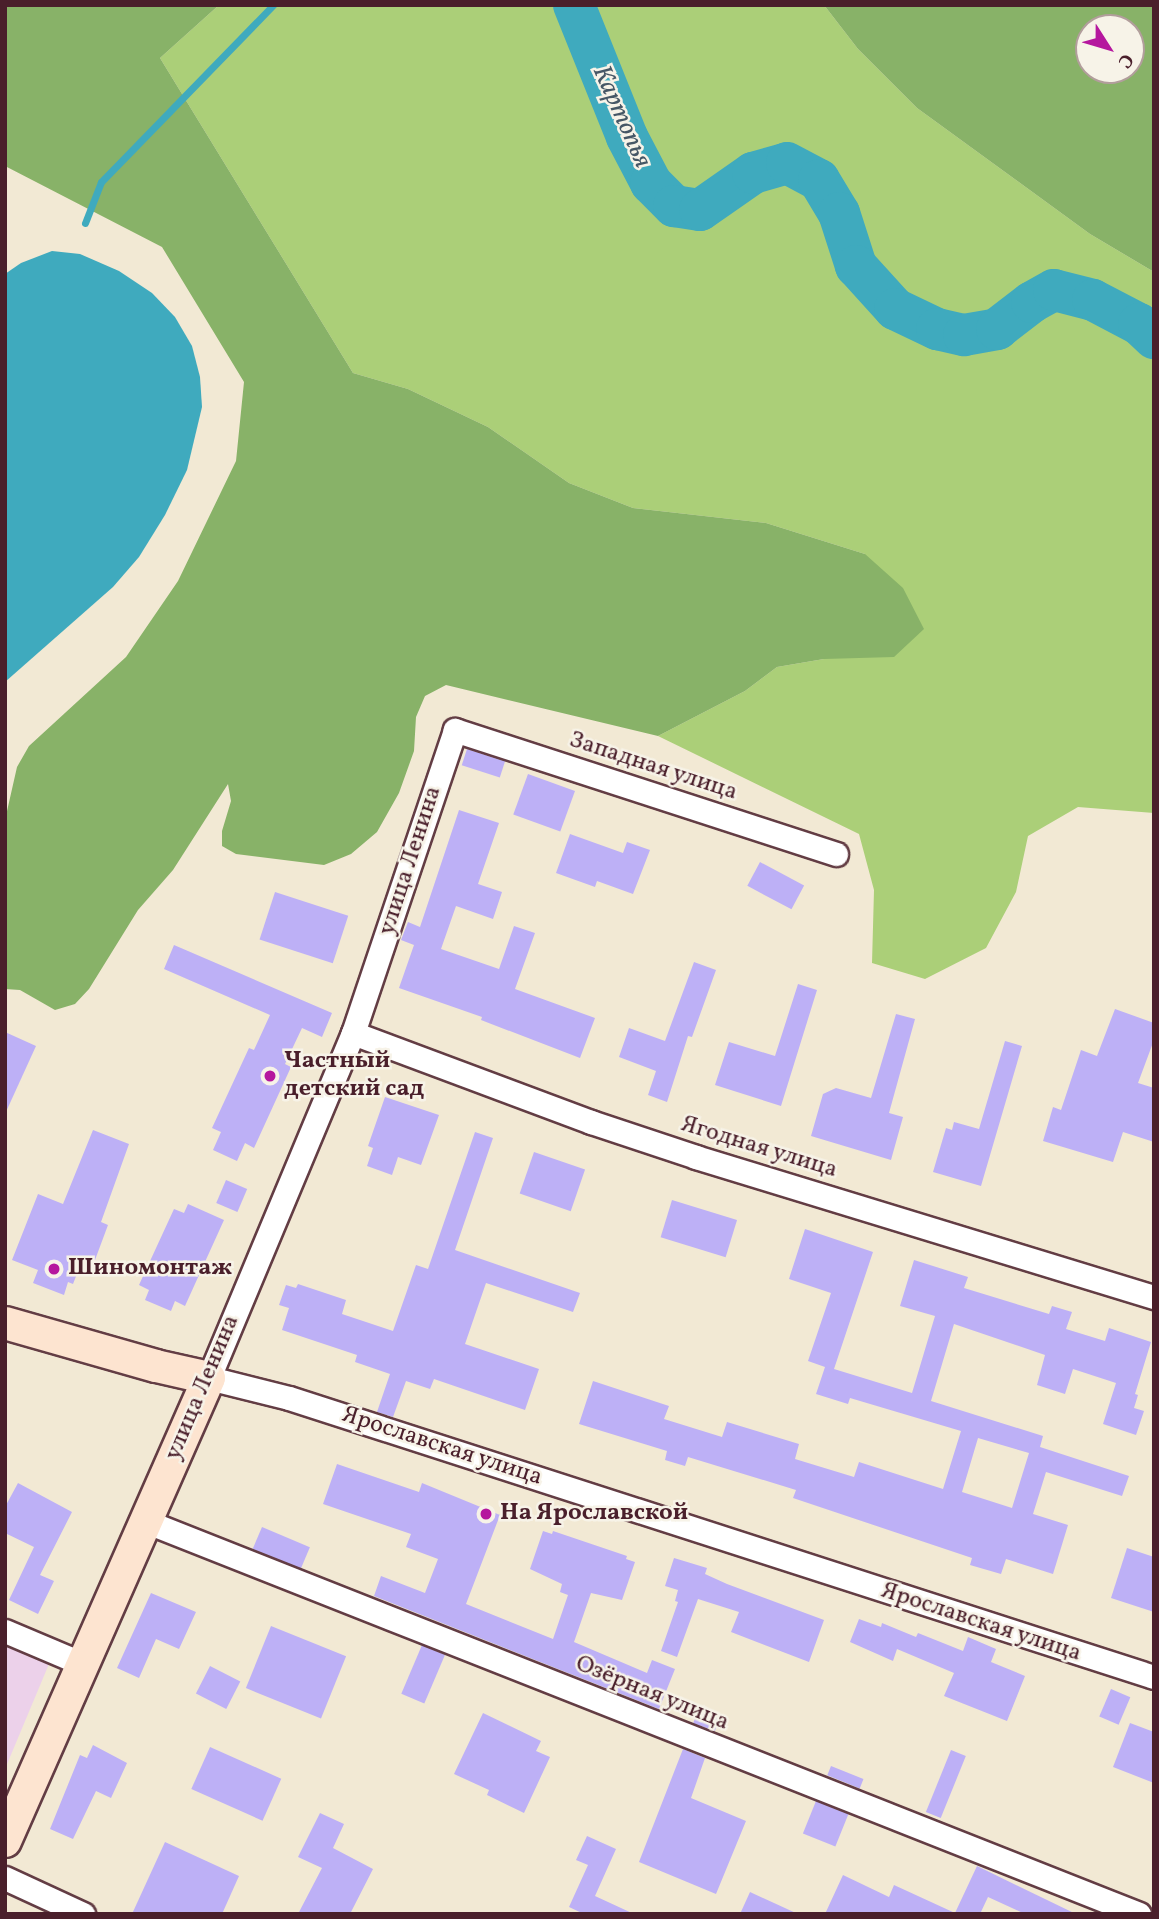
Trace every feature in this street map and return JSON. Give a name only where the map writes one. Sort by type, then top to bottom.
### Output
[{"type":"main road","name":"Ярославская улица","points":[[5,1323],[208,1378]]},
{"type":"main road","name":"улица Ленина","points":[[5,1842],[208,1378]]},
{"type":"street","name":"Западная улица","points":[[455,730],[836,854]]},
{"type":"street","name":"улица Ленина","points":[[208,1378],[353,1034],[455,730]]},
{"type":"street","name":"Ягодная улица","points":[[353,1034],[670,1148],[1154,1297]]},
{"type":"street","name":"Ярославская улица","points":[[208,1378],[289,1398],[1154,1677]]},
{"type":"street","name":"Озёрная улица","points":[[145,1521],[1139,1914]]},
{"type":"street","points":[[5,1631],[83,1664]]},
{"type":"street","points":[[5,1878],[83,1914]]},
{"type":"shaded area","points":[[5,1631],[54,1652],[5,1769]]},
{"type":"green space","points":[[5,5],[219,5],[160,58],[353,373],[408,389],[488,427],[569,483],[633,508],[766,523],[865,554],[903,588],[924,629],[894,657],[824,659],[777,667],[745,691],[658,736],[446,685],[425,696],[416,717],[414,751],[399,793],[377,832],[351,854],[324,865],[236,854],[222,846],[222,831],[231,801],[228,784],[173,870],[138,910],[89,989],[75,1004],[55,1010],[20,990],[5,989],[5,820],[17,767],[29,746],[126,657],[178,581],[236,461],[244,382],[162,247],[5,166]]},
{"type":"green space","points":[[219,5],[824,5],[858,49],[917,108],[1090,234],[1154,272],[1154,813],[1078,807],[1028,836],[1016,892],[986,948],[925,979],[872,963],[874,890],[859,834],[658,736],[745,691],[777,667],[824,659],[865,554],[766,523],[633,508],[569,483],[488,427],[408,389],[353,373],[160,58]]},
{"type":"green space","points":[[824,5],[1154,5],[1154,272],[1090,234],[917,108],[858,49]]},
{"type":"water","points":[[52,251],[80,254],[119,271],[152,293],[175,317],[192,346],[200,377],[202,407],[187,470],[165,515],[139,557],[113,587],[5,682],[5,274],[21,263]]},
{"type":"building","points":[[467,749],[505,761],[500,778],[462,765]]},
{"type":"building","points":[[528,774],[575,791],[560,832],[513,814]]},
{"type":"building","points":[[459,810],[499,823],[478,884],[502,892],[493,919],[456,906],[441,949],[499,969],[514,926],[535,933],[515,989],[595,1018],[580,1058],[481,1020],[482,1017],[399,988],[414,945],[401,940],[408,922],[420,927]]},
{"type":"building","points":[[570,834],[623,853],[627,842],[650,850],[633,894],[597,881],[595,887],[556,873]]},
{"type":"building","points":[[760,862],[804,885],[791,909],[747,886]]},
{"type":"building","points":[[275,892],[348,916],[333,963],[260,940]]},
{"type":"building","points":[[174,945],[332,1013],[322,1037],[302,1028],[285,1064],[291,1067],[254,1148],[245,1143],[237,1161],[213,1150],[221,1132],[212,1128],[249,1048],[254,1050],[270,1015],[164,969]]},
{"type":"building","points":[[694,962],[716,970],[692,1037],[688,1036],[667,1102],[648,1095],[656,1071],[619,1057],[629,1028],[665,1041]]},
{"type":"building","points":[[798,984],[817,990],[781,1106],[715,1085],[729,1042],[775,1056]]},
{"type":"building","points":[[1115,1009],[1154,1023],[1154,1040],[1138,1083],[1154,1088],[1154,1142],[1123,1132],[1113,1162],[1043,1141],[1053,1107],[1061,1110],[1081,1050],[1097,1056]]},
{"type":"building","points":[[896,1014],[915,1019],[889,1113],[903,1117],[891,1160],[811,1136],[823,1094],[836,1088],[871,1098]]},
{"type":"building","points":[[5,1032],[36,1046],[5,1114]]},
{"type":"building","points":[[1005,1041],[1022,1046],[981,1186],[933,1172],[946,1128],[952,1130],[954,1122],[979,1129]]},
{"type":"building","points":[[385,1097],[439,1115],[421,1165],[398,1157],[392,1175],[367,1166],[373,1148],[368,1146]]},
{"type":"building","points":[[93,1130],[129,1144],[101,1222],[108,1225],[95,1260],[84,1256],[73,1284],[68,1282],[64,1295],[33,1283],[38,1270],[12,1260],[38,1194],[63,1204]]},
{"type":"building","points":[[475,1132],[493,1138],[455,1250],[580,1293],[573,1312],[486,1283],[465,1344],[539,1369],[525,1410],[434,1379],[430,1389],[406,1381],[393,1417],[377,1412],[390,1374],[355,1362],[357,1355],[282,1330],[289,1308],[279,1305],[286,1285],[296,1288],[298,1284],[346,1300],[342,1314],[393,1331],[416,1265],[428,1269]]},
{"type":"building","points":[[534,1152],[585,1170],[571,1211],[520,1194]]},
{"type":"building","points":[[226,1180],[247,1189],[237,1212],[216,1203]]},
{"type":"building","points":[[672,1200],[737,1220],[726,1257],[661,1237]]},
{"type":"building","points":[[188,1204],[224,1220],[185,1306],[175,1301],[171,1311],[145,1300],[149,1290],[139,1285],[174,1209],[184,1213]]},
{"type":"building","points":[[805,1229],[873,1252],[834,1369],[912,1393],[935,1316],[900,1306],[914,1260],[968,1277],[964,1288],[1049,1314],[1052,1306],[1072,1312],[1066,1329],[1105,1341],[1109,1328],[1151,1342],[1135,1394],[1138,1395],[1134,1408],[1144,1411],[1136,1435],[1103,1424],[1116,1383],[1073,1369],[1065,1394],[1037,1385],[1045,1355],[954,1324],[931,1401],[1043,1436],[1040,1447],[1129,1476],[1122,1496],[1046,1472],[1033,1514],[1068,1525],[1053,1574],[1006,1559],[1001,1574],[970,1565],[972,1558],[793,1498],[796,1490],[688,1457],[685,1466],[665,1460],[667,1451],[579,1424],[593,1381],[669,1406],[664,1419],[722,1437],[727,1422],[799,1444],[795,1459],[854,1477],[859,1462],[943,1489],[961,1431],[850,1398],[848,1404],[816,1394],[825,1367],[808,1361],[831,1293],[789,1279]],"holes":[[[978,1438],[1029,1453],[1012,1508],[962,1492]]]},
{"type":"building","points":[[337,1464],[419,1492],[422,1483],[500,1515],[466,1604],[553,1639],[568,1595],[560,1592],[562,1584],[530,1569],[543,1531],[552,1534],[553,1531],[627,1556],[626,1559],[635,1562],[622,1600],[591,1593],[574,1642],[647,1673],[652,1660],[675,1669],[659,1709],[374,1596],[381,1576],[425,1593],[438,1559],[406,1547],[411,1534],[323,1504]]},
{"type":"building","points":[[18,1483],[72,1512],[40,1575],[54,1581],[38,1614],[9,1600],[34,1547],[5,1533],[5,1507]]},
{"type":"building","points":[[262,1527],[310,1547],[300,1569],[253,1549]]},
{"type":"building","points":[[1127,1548],[1154,1557],[1154,1612],[1111,1598]]},
{"type":"building","points":[[674,1558],[707,1568],[705,1574],[727,1584],[824,1620],[809,1662],[731,1632],[739,1612],[698,1599],[677,1657],[661,1651],[678,1602],[675,1601],[678,1590],[665,1586]]},
{"type":"building","points":[[151,1593],[196,1612],[179,1649],[156,1639],[139,1678],[117,1668]]},
{"type":"building","points":[[859,1619],[881,1627],[882,1623],[916,1637],[918,1633],[963,1651],[968,1637],[996,1649],[991,1662],[1025,1676],[1007,1721],[944,1696],[954,1673],[897,1649],[893,1661],[850,1642]]},
{"type":"building","points":[[271,1626],[346,1656],[321,1718],[246,1688]]},
{"type":"building","points":[[422,1645],[445,1655],[424,1704],[401,1694]]},
{"type":"building","points":[[210,1666],[240,1681],[226,1709],[196,1694]]},
{"type":"building","points":[[1111,1689],[1130,1697],[1119,1725],[1099,1717]]},
{"type":"building","points":[[698,1710],[720,1718],[715,1731],[693,1723]]},
{"type":"building","points":[[483,1713],[541,1741],[536,1751],[550,1757],[524,1813],[487,1795],[489,1790],[454,1774]]},
{"type":"building","points":[[1130,1723],[1154,1732],[1154,1783],[1113,1767]]},
{"type":"building","points":[[93,1745],[127,1763],[111,1798],[96,1791],[73,1839],[50,1829],[80,1755],[87,1758]]},
{"type":"building","points":[[210,1747],[281,1779],[263,1821],[191,1789]]},
{"type":"building","points":[[683,1749],[705,1758],[691,1798],[746,1821],[716,1894],[639,1862]]},
{"type":"building","points":[[951,1750],[966,1756],[941,1818],[926,1812]]},
{"type":"building","points":[[831,1766],[863,1779],[860,1788],[827,1775]]},
{"type":"building","points":[[816,1801],[848,1814],[835,1847],[803,1833]]},
{"type":"building","points":[[320,1813],[344,1824],[333,1848],[373,1869],[350,1914],[298,1914],[322,1868],[298,1857]]},
{"type":"building","points":[[587,1836],[616,1849],[595,1896],[634,1914],[584,1914],[569,1907],[588,1865],[576,1860]]},
{"type":"building","points":[[165,1842],[239,1876],[222,1914],[132,1914]]},
{"type":"building","points":[[977,1866],[1076,1914],[1025,1914],[988,1897],[980,1914],[825,1914],[843,1875],[889,1897],[894,1885],[955,1913]]},
{"type":"building","points":[[750,1892],[798,1914],[740,1914]]},
{"type":"waterway","points":[[85,223],[101,182],[273,5]]},
{"type":"waterway","name":"Картопья","points":[[574,5],[627,137],[651,183],[674,206],[700,210],[753,173],[787,163],[819,180],[839,213],[856,266],[895,309],[937,329],[964,335],[997,329],[1032,302],[1054,290],[1093,300],[1139,324],[1154,338]]},
{"type":"place","name":"Частный детский сад","points":[[270,1076]]},
{"type":"place","name":"Шиномонтаж","points":[[54,1269]]},
{"type":"place","name":"На Ярославской","points":[[486,1514]]}]
